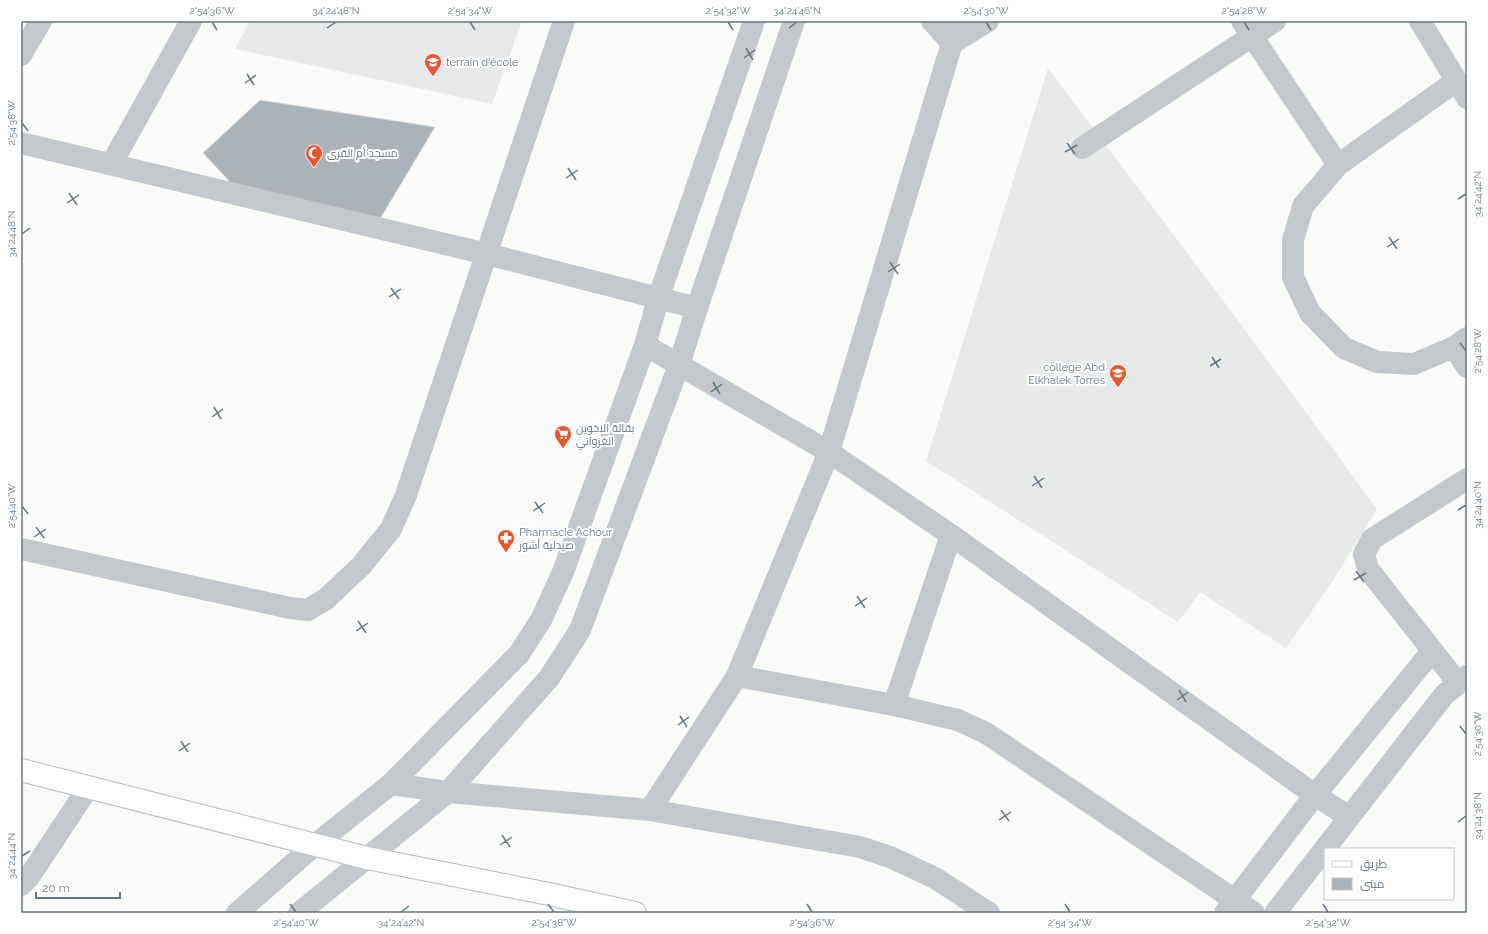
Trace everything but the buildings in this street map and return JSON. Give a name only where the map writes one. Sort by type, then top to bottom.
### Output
[{"type":"main road","points":[[21,770],[368,858],[549,894],[635,913]]},
{"type":"street","points":[[21,55],[41,21]]},
{"type":"street","points":[[112,163],[191,21]]},
{"type":"street","points":[[21,548],[290,608],[308,610],[326,599],[361,566],[391,529],[406,495],[564,21]]},
{"type":"street","points":[[237,913],[316,844],[392,784],[519,654],[541,620],[563,572],[645,345],[658,299],[754,21]]},
{"type":"street","points":[[299,913],[448,792],[549,678],[580,630],[679,365],[794,21]]},
{"type":"street","points":[[932,21],[952,43]]},
{"type":"street","points":[[650,810],[737,676],[829,452],[952,43],[961,21]]},
{"type":"street","points":[[952,43],[988,21]]},
{"type":"street","points":[[1082,148],[1247,28],[1275,21]]},
{"type":"street","points":[[1420,21],[1462,90],[1338,165],[1303,206],[1293,240],[1293,276],[1310,313],[1344,348],[1377,362],[1414,364],[1460,343],[1467,368]]},
{"type":"street","points":[[1247,28],[1338,165]]},
{"type":"street","points":[[21,142],[487,254],[697,308]]},
{"type":"street","points":[[645,345],[829,452],[952,535],[1315,795],[1349,817]]},
{"type":"street","points":[[1325,848],[1444,695],[1462,680],[1432,651],[1368,569],[1364,554],[1372,539],[1467,479]]},
{"type":"street","points":[[894,705],[952,535]]},
{"type":"street","points":[[1230,907],[1315,795],[1432,651]]},
{"type":"street","points":[[737,676],[894,705],[958,720],[986,732],[1230,907],[1254,913]]},
{"type":"street","points":[[392,784],[448,792],[650,810],[860,847],[890,857],[935,878],[989,913]]},
{"type":"street","points":[[21,885],[29,877],[88,788]]},
{"type":"street","points":[[1275,913],[1324,849]]},
{"type":"shaded area","name":"terrain d'école","points":[[250,21],[522,21],[492,104],[235,49]]},
{"type":"shaded area","name":"college Abd Elkhalek Torres","points":[[1048,68],[1234,315],[1377,509],[1334,579],[1286,648],[1200,592],[1178,622],[926,461]]},
{"type":"place","name":"terrain d'école","points":[[433,77]]},
{"type":"place","name":"مسجد أم القرى","points":[[314,168]]},
{"type":"place","name":"college Abd Elkhalek Torres","points":[[1118,388]]},
{"type":"place","name":"بقالة الاخوين الغزواني","points":[[563,449]]},
{"type":"place","name":"Pharmacie Achour صيدلية أشور","points":[[506,553]]}]
